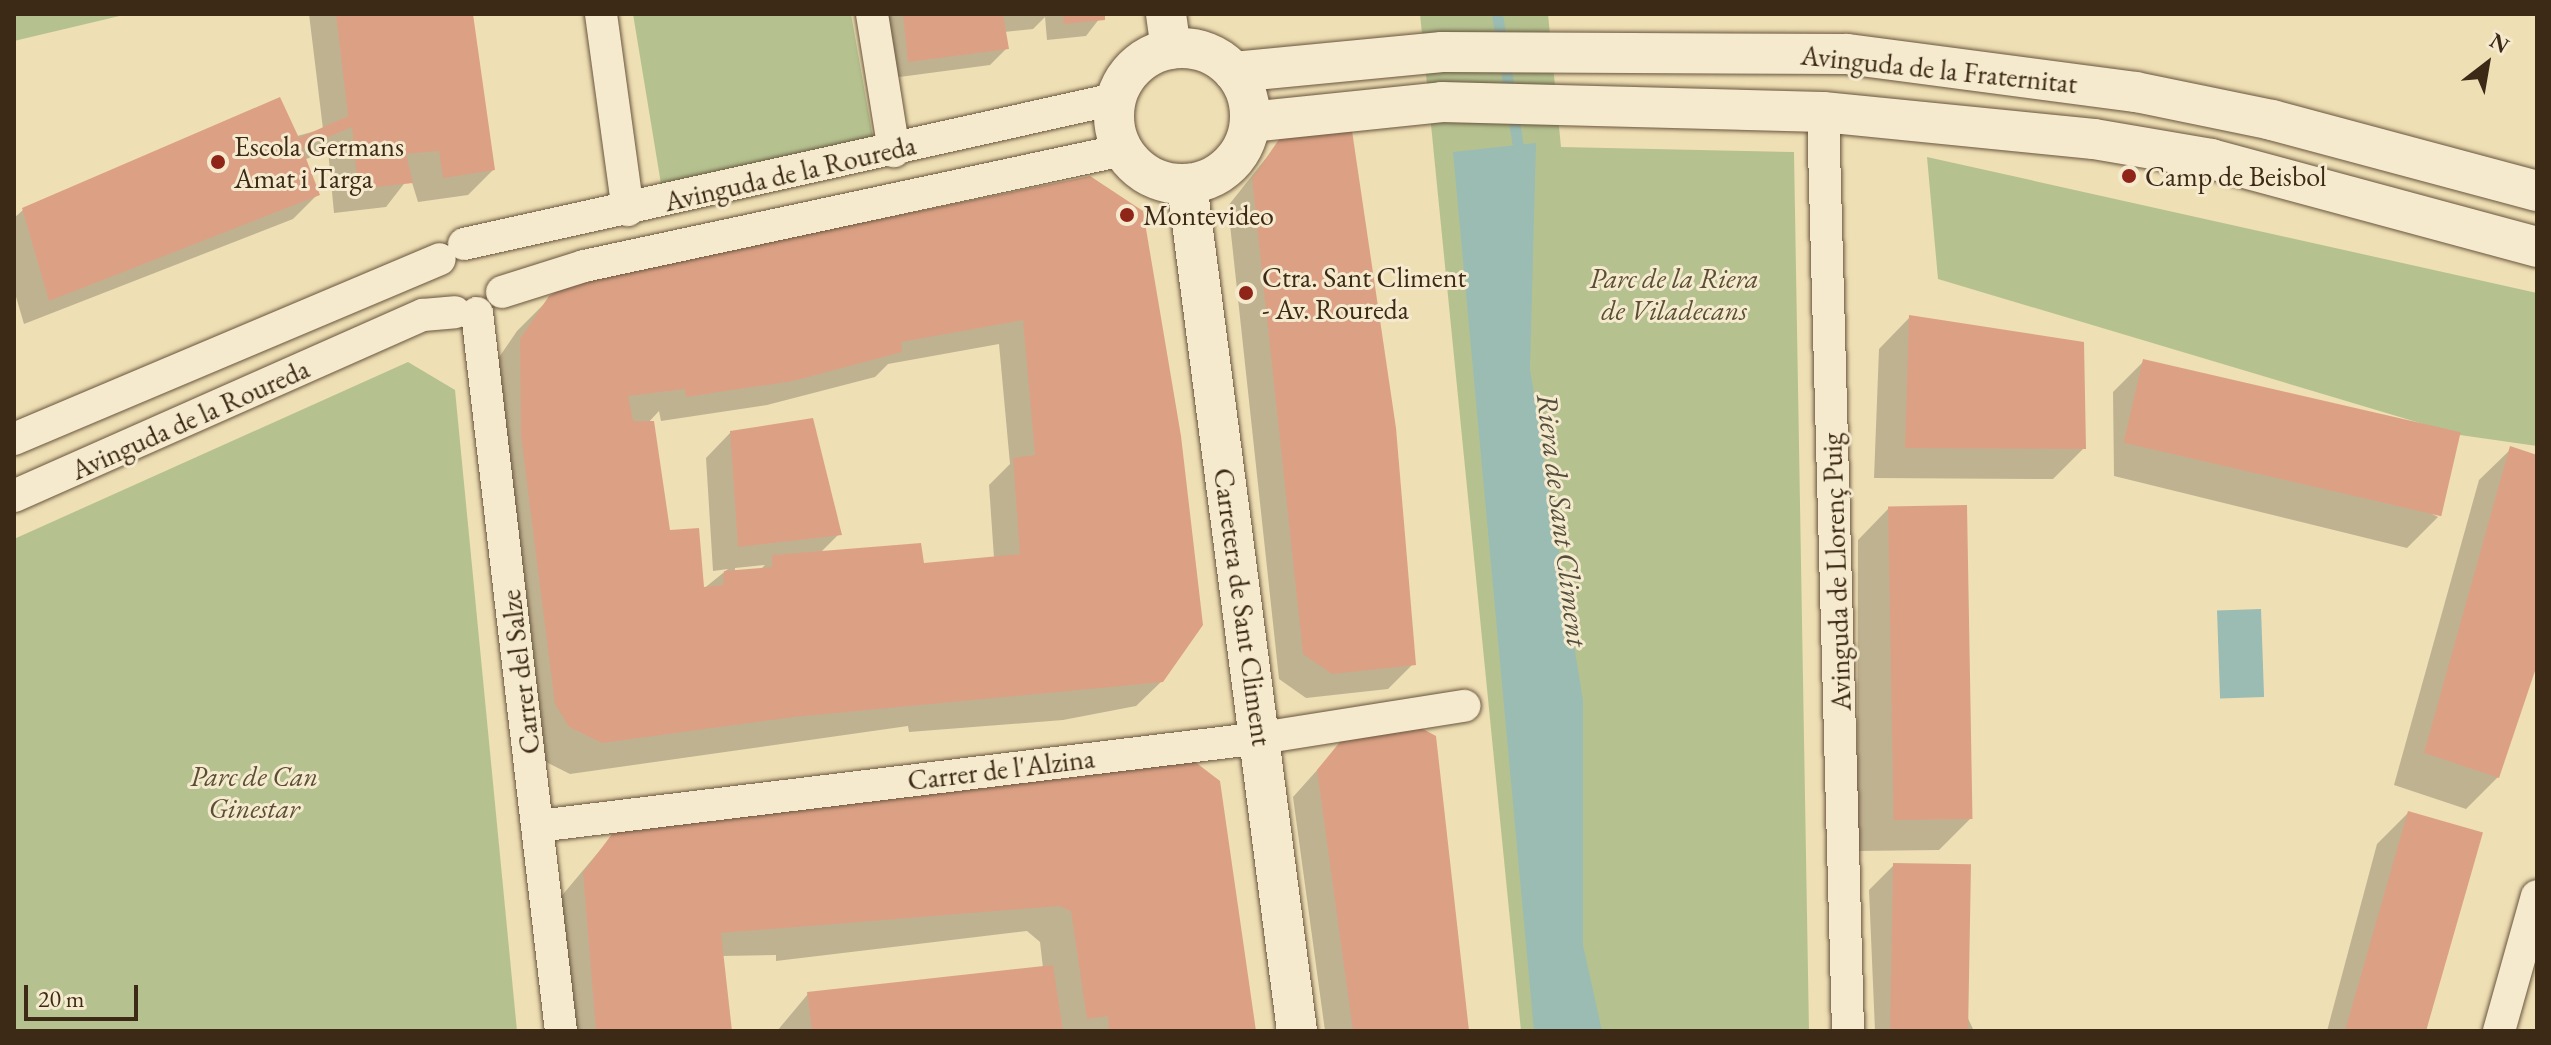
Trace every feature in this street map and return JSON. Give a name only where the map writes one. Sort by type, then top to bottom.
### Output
[{"type":"street","points":[[601,14],[628,210]]},
{"type":"street","points":[[872,14],[894,151]]},
{"type":"street","points":[[1168,32],[1234,72],[1250,122],[1230,165],[1187,184],[1150,176],[1123,150],[1115,99],[1135,66],[1168,32]]},
{"type":"street","name":"Avinguda de la Fraternitat","points":[[1234,72],[1442,52],[1847,54],[2010,74],[2272,120],[2537,191]]},
{"type":"street","name":"Avinguda de la Roureda","points":[[14,439],[452,252],[1115,99]]},
{"type":"street","name":"Avinguda de la Fraternitat","points":[[1250,122],[1442,102],[1549,101],[1823,112],[2211,159],[2537,247]]},
{"type":"street","name":"Avinguda de Llorenç Puig","points":[[1823,112],[1848,1031]]},
{"type":"street","name":"Avinguda de la Roureda","points":[[502,292],[584,266],[1123,150]]},
{"type":"street","name":"Carretera de Sant Climent","points":[[1187,184],[1297,1031]]},
{"type":"street","points":[[452,252],[496,257],[502,292],[466,312],[435,289],[452,252]]},
{"type":"street","name":"Avinguda de la Roureda","points":[[14,496],[423,315],[466,312]]},
{"type":"street","name":"Carrer del Salze","points":[[466,312],[538,826],[561,1031]]},
{"type":"street","name":"Carrer de l'Alzina","points":[[538,826],[1261,738],[1464,706]]},
{"type":"street","points":[[2499,1031],[2537,896]]},
{"type":"green space","points":[[14,14],[128,14],[14,41]]},
{"type":"green space","points":[[633,14],[851,14],[873,138],[662,190]]},
{"type":"green space","name":"Parc de la Riera de Viladecans","points":[[1420,14],[1548,14],[1561,147],[1794,152],[1809,1031],[1521,1031]]},
{"type":"green space","points":[[1927,157],[2537,293],[2537,446],[2460,435],[1938,279]]},
{"type":"green space","name":"Parc de Can Ginestar","points":[[408,362],[455,390],[517,1031],[14,1031],[14,539]]},
{"type":"water","points":[[1536,143],[1530,369],[1583,701],[1583,945],[1602,1031],[1534,1031],[1453,152]]},
{"type":"water","points":[[2261,609],[2264,697],[2220,698],[2217,611]]},
{"type":"building","name":"Escola Germans Amat i Targa","points":[[336,14],[473,14],[495,170],[443,178],[439,151],[406,154],[413,183],[358,189],[352,127],[302,148],[320,195],[49,301],[22,208],[280,97],[299,138],[348,116]]},
{"type":"building","points":[[903,14],[1003,14],[1009,49],[908,62]]},
{"type":"building","points":[[1063,14],[1105,14],[1105,20],[1064,24]]},
{"type":"building","points":[[1351,124],[1396,428],[1416,665],[1332,674],[1303,654],[1252,179],[1284,132]]},
{"type":"building","points":[[1090,176],[1143,211],[1181,436],[1203,625],[1163,682],[794,717],[602,743],[569,727],[555,704],[521,436],[520,339],[549,296],[576,281]],"holes":[[[1023,320],[1035,455],[1013,458],[1020,554],[924,563],[921,543],[772,555],[772,567],[724,571],[723,585],[704,587],[699,528],[670,530],[654,421],[633,421],[628,396],[685,389],[686,397],[793,381],[902,352],[901,342]]]},
{"type":"building","points":[[1909,315],[2084,342],[2086,449],[1905,448]]},
{"type":"building","points":[[2143,359],[2461,432],[2441,516],[2124,443]]},
{"type":"building","points":[[813,418],[842,535],[738,547],[730,431]]},
{"type":"building","points":[[2510,446],[2537,455],[2537,665],[2499,778],[2424,753]]},
{"type":"building","points":[[1967,505],[1972,819],[1893,820],[1888,506]]},
{"type":"building","points":[[1421,728],[1436,736],[1469,1031],[1353,1031],[1317,770],[1344,737]]},
{"type":"building","points":[[1186,755],[1220,781],[1256,1031],[1109,1031],[1108,1016],[1087,1019],[1071,911],[1059,906],[721,933],[732,1031],[596,1031],[583,873],[621,822]]},
{"type":"building","points":[[2408,811],[2483,832],[2426,1031],[2345,1030]]},
{"type":"building","points":[[1893,863],[1971,864],[1968,1031],[1890,1031]]},
{"type":"building","points":[[1053,965],[1063,1031],[812,1031],[807,992]]},
{"type":"waterway","name":"Riera de Sant Climent","points":[[1497,14],[1520,160]]},
{"type":"place","name":"Escola Germans Amat i Targa","points":[[218,162]]},
{"type":"place","name":"Camp de Beisbol","points":[[2129,176]]},
{"type":"place","name":"Montevideo","points":[[1127,215]]},
{"type":"place","name":"Ctra. Sant Climent - Av. Roureda","points":[[1246,293]]}]
